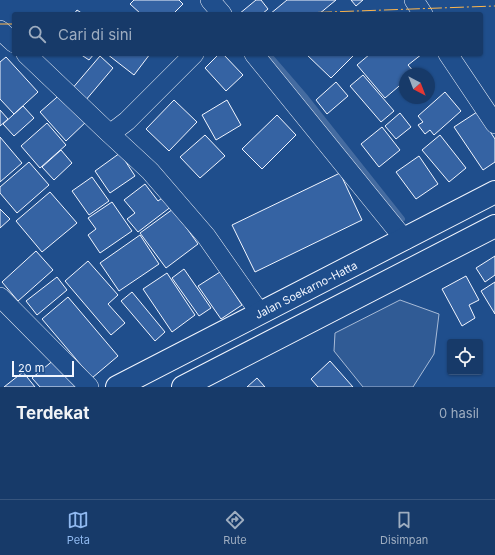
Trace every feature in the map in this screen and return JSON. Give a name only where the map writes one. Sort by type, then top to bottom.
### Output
[{"type":"highway","name":"Jalan Soekarno-Hatta","points":[[117,387],[405,240],[439,220],[495,192]]},
{"type":"highway","points":[[439,220],[450,249]]},
{"type":"highway","points":[[183,387],[495,226]]},
{"type":"street","points":[[414,0],[422,12]]},
{"type":"street","points":[[0,30],[12,41]]},
{"type":"street","points":[[28,56],[150,171],[206,236],[260,313]]},
{"type":"street","points":[[110,134],[127,121],[192,56]]},
{"type":"street","points":[[256,56],[405,240]]},
{"type":"street","points":[[449,56],[495,124]]},
{"type":"street","points":[[0,297],[89,387]]},
{"type":"shaded area","points":[[400,300],[439,314],[434,354],[413,387],[363,387],[334,351],[335,333]]},
{"type":"building","points":[[134,0],[179,0],[183,4],[175,12],[139,12],[130,4]]},
{"type":"building","points":[[256,0],[261,0],[268,9],[264,12],[241,12]]},
{"type":"building","points":[[287,0],[336,0],[321,12],[272,12]]},
{"type":"building","points":[[351,0],[363,0],[356,6]]},
{"type":"building","points":[[83,56],[92,56],[89,60]]},
{"type":"building","points":[[100,56],[113,68],[85,101],[71,90]]},
{"type":"building","points":[[110,56],[148,56],[134,75]]},
{"type":"building","points":[[217,56],[225,56],[243,75],[226,91],[205,68]]},
{"type":"building","points":[[308,56],[353,56],[331,78]]},
{"type":"building","points":[[368,56],[419,56],[408,65],[411,68],[399,68],[399,86],[385,98],[357,65]]},
{"type":"building","points":[[6,57],[38,92],[14,114],[0,99],[0,62]]},
{"type":"building","points":[[363,75],[394,111],[381,122],[350,86]]},
{"type":"building","points":[[336,82],[348,96],[327,114],[316,100]]},
{"type":"building","points":[[64,91],[89,119],[66,141],[40,112]]},
{"type":"building","points":[[445,92],[461,111],[434,135],[430,130],[425,134],[418,125],[423,122],[418,116],[432,104],[435,104],[435,101]]},
{"type":"building","points":[[174,100],[197,122],[169,151],[146,129]]},
{"type":"building","points":[[227,100],[241,125],[216,140],[202,115]]},
{"type":"building","points":[[23,106],[34,118],[14,136],[3,124]]},
{"type":"building","points":[[0,110],[8,119],[0,126]]},
{"type":"building","points":[[477,112],[495,139],[495,162],[483,170],[454,127]]},
{"type":"building","points":[[400,113],[411,127],[396,139],[385,126]]},
{"type":"building","points":[[277,115],[296,135],[262,169],[242,149]]},
{"type":"building","points":[[47,123],[66,145],[40,168],[21,146]]},
{"type":"building","points":[[382,127],[400,150],[379,167],[361,144]]},
{"type":"building","points":[[205,135],[225,156],[200,178],[180,157]]},
{"type":"building","points":[[440,135],[466,168],[449,182],[422,150]]},
{"type":"building","points":[[0,137],[22,163],[0,182]]},
{"type":"building","points":[[61,150],[72,163],[54,180],[42,167]]},
{"type":"building","points":[[120,153],[135,176],[110,193],[95,171]]},
{"type":"building","points":[[419,156],[438,184],[416,199],[396,172]]},
{"type":"building","points":[[29,162],[49,185],[17,213],[0,193],[0,187]]},
{"type":"building","points":[[340,173],[362,220],[255,272],[232,225]]},
{"type":"building","points":[[92,177],[109,201],[89,215],[72,191]]},
{"type":"building","points":[[145,184],[158,201],[165,196],[172,206],[138,232],[127,219],[135,213],[124,200]]},
{"type":"building","points":[[50,192],[77,223],[42,252],[16,221]]},
{"type":"building","points":[[112,202],[132,231],[100,253],[88,235],[96,229],[88,218]]},
{"type":"building","points":[[0,209],[10,219],[0,228]]},
{"type":"building","points":[[173,209],[198,244],[166,268],[140,233]]},
{"type":"building","points":[[140,235],[159,264],[119,291],[100,263]]},
{"type":"building","points":[[36,251],[53,270],[18,301],[2,282]]},
{"type":"building","points":[[495,256],[495,275],[485,282],[476,268]]},
{"type":"building","points":[[88,261],[118,295],[108,304],[125,323],[111,335],[65,281]]},
{"type":"building","points":[[184,269],[211,308],[199,316],[172,278]]},
{"type":"building","points":[[220,272],[242,305],[221,319],[198,286]]},
{"type":"building","points":[[167,273],[195,315],[172,332],[143,289]]},
{"type":"building","points":[[466,276],[479,300],[469,305],[475,318],[462,326],[442,289]]},
{"type":"building","points":[[57,277],[67,290],[37,315],[26,301]]},
{"type":"building","points":[[495,282],[495,314],[481,291]]},
{"type":"building","points":[[132,292],[165,332],[155,341],[121,301]]},
{"type":"building","points":[[68,297],[118,356],[92,378],[42,319]]},
{"type":"building","points":[[55,359],[78,387],[40,387],[32,378]]},
{"type":"building","points":[[330,361],[353,387],[318,387],[311,379]]},
{"type":"building","points":[[23,372],[35,387],[4,387]]},
{"type":"building","points":[[257,378],[265,387],[247,387]]},
{"type":"waterway","points":[[270,56],[306,98],[402,219]]},
{"type":"power","points":[[329,12],[495,6]]},
{"type":"power","points":[[0,24],[12,24]]}]
